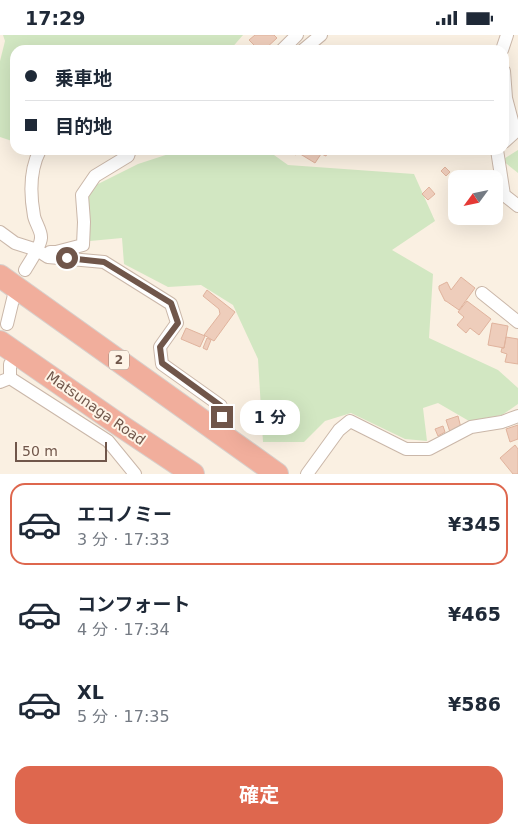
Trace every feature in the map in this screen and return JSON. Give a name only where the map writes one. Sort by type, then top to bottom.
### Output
[{"type":"highway","name":"2","points":[[0,276],[277,474]]},
{"type":"highway","name":"Matsunaga Road","points":[[3,333],[113,432],[193,474]]},
{"type":"highway","points":[[238,445],[284,474]]},
{"type":"street","points":[[278,45],[287,35]]},
{"type":"street","points":[[287,45],[297,35]]},
{"type":"street","points":[[309,45],[320,35]]},
{"type":"street","points":[[509,109],[515,132],[509,137]]},
{"type":"street","points":[[24,270],[37,251],[41,238],[34,216],[31,184],[37,155]]},
{"type":"street","points":[[37,251],[56,252],[83,245],[82,195],[95,176],[128,155]]},
{"type":"street","points":[[498,155],[504,195],[518,206]]},
{"type":"street","points":[[0,232],[15,243],[48,257],[104,262],[171,303],[178,323],[160,347],[162,363],[221,406],[222,417],[215,429]]},
{"type":"street","points":[[482,293],[518,322]]},
{"type":"street","points":[[3,333],[14,295]]},
{"type":"street","points":[[10,364],[5,380],[113,432],[135,474]]},
{"type":"street","points":[[307,474],[339,430],[350,421],[406,449],[429,449],[471,427],[502,422],[518,416]]},
{"type":"green space","points":[[3,35],[243,35],[234,45],[10,45],[10,140],[0,137],[0,61],[5,41]]},
{"type":"green space","points":[[518,150],[518,173],[502,160]]},
{"type":"green space","points":[[166,155],[274,155],[288,165],[414,174],[435,221],[392,250],[433,274],[429,338],[498,370],[518,388],[518,404],[502,415],[469,421],[438,403],[423,408],[427,441],[405,439],[351,413],[325,421],[304,442],[263,442],[258,359],[233,305],[201,285],[168,287],[124,264],[122,238],[90,241],[85,203],[92,187],[138,164]]},
{"type":"building","points":[[255,35],[274,35],[277,38],[269,45],[254,45],[249,40]]},
{"type":"building","points":[[302,155],[320,155],[315,163]]},
{"type":"building","points":[[445,167],[448,170],[448,174],[446,176],[441,171]]},
{"type":"building","points":[[429,187],[435,194],[428,200],[422,194]]},
{"type":"building","points":[[461,277],[475,288],[459,310],[445,301],[439,286],[447,282],[451,290]]},
{"type":"building","points":[[207,290],[235,312],[214,341],[204,335],[220,314],[219,309],[203,296]]},
{"type":"building","points":[[467,301],[491,319],[479,335],[470,328],[466,333],[457,325],[464,317],[458,312]]},
{"type":"building","points":[[492,323],[508,326],[504,348],[488,345]]},
{"type":"building","points":[[186,328],[205,336],[200,347],[181,339]]},
{"type":"building","points":[[506,337],[518,339],[518,364],[505,362],[507,354],[501,352],[502,348],[504,348]]},
{"type":"building","points":[[207,338],[211,340],[207,350],[203,348]]},
{"type":"building","points":[[458,416],[461,428],[450,432],[446,420]]},
{"type":"building","points":[[518,425],[518,439],[510,442],[506,429]]},
{"type":"building","points":[[443,426],[445,432],[438,436],[435,429]]},
{"type":"building","points":[[515,445],[518,449],[518,474],[513,474],[500,458]]},
{"type":"route","points":[[67,258],[104,262],[171,303],[178,323],[160,347],[162,363],[221,406],[222,417]]}]
